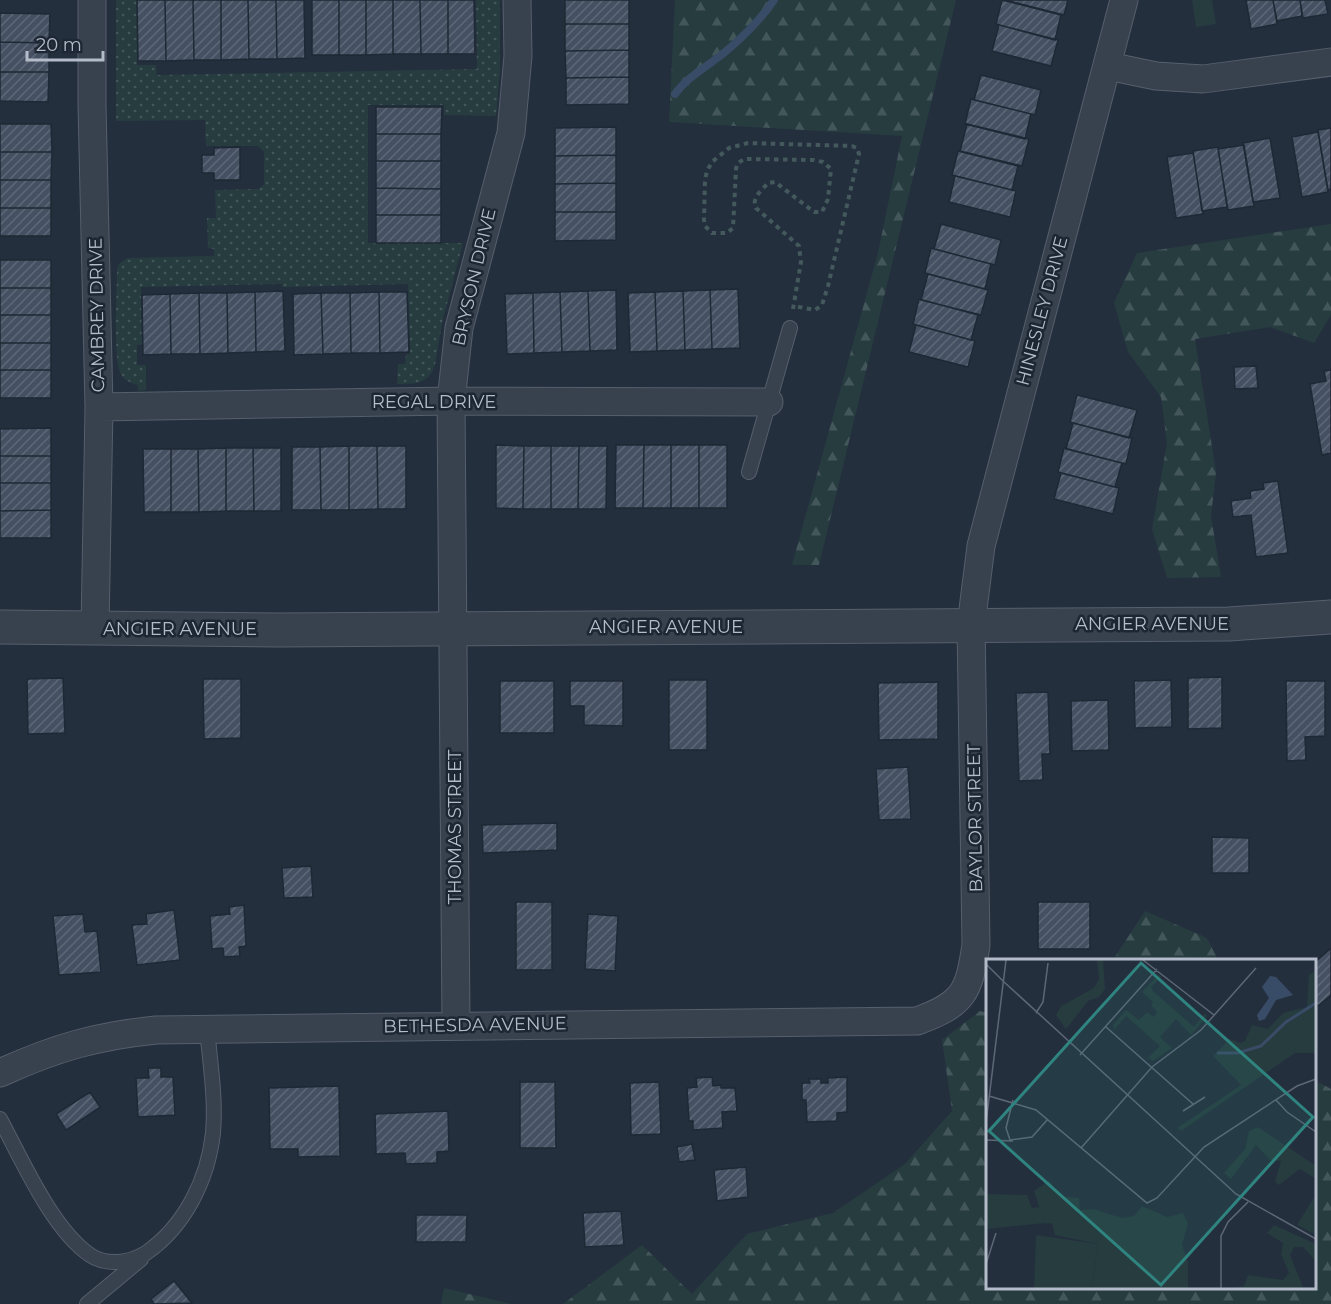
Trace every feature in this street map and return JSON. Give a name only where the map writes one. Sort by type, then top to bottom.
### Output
[{"type":"street","name":"CAMBREY DRIVE","points":[[92,0],[92,105],[99,407],[95,629]]},
{"type":"street","name":"BRYSON DRIVE","points":[[454,628],[451,401],[459,328],[511,133],[518,56],[517,0]]},
{"type":"street","name":"HINESLEY DRIVE","points":[[971,625],[981,546],[1124,0]]},
{"type":"street","points":[[1108,66],[1156,76],[1203,79],[1331,62]]},
{"type":"street","name":"REGAL DRIVE","points":[[99,407],[451,401],[769,402]]},
{"type":"street","name":"ANGIER AVENUE","points":[[0,627],[95,629],[1229,624],[1331,618]]},
{"type":"street","name":"BAYLOR STREET","points":[[952,1004],[966,990],[972,972],[976,945],[971,625]]},
{"type":"street","name":"THOMAS STREET","points":[[454,628],[456,1026]]},
{"type":"street","name":"BETHESDA AVENUE","points":[[0,1073],[37,1056],[72,1044],[119,1034],[207,1028],[917,1021],[952,1004]]},
{"type":"lane","points":[[749,472],[790,328]]},
{"type":"lane","points":[[87,1304],[159,1244],[179,1223],[194,1197],[207,1166],[213,1132],[207,1028]]},
{"type":"lane","points":[[0,1119],[60,1224],[77,1245],[92,1257],[106,1262],[123,1262],[142,1256],[159,1244]]},
{"type":"path","points":[[790,328],[801,262],[799,246],[756,208],[755,199],[768,183],[775,182],[814,212],[822,212],[828,199],[831,169],[823,162],[814,160],[744,159],[737,164],[736,169],[733,228],[727,233],[712,233],[705,226],[704,220],[707,171],[720,154],[738,144],[852,146],[857,148],[859,154],[822,305],[815,310],[794,306]]},
{"type":"green space","points":[[116,0],[137,0],[137,65],[156,65],[157,75],[477,69],[476,0],[500,0],[500,70],[496,116],[444,115],[444,105],[368,105],[368,243],[463,243],[442,323],[435,365],[429,376],[420,382],[397,384],[398,364],[405,364],[406,354],[410,354],[408,284],[282,287],[282,284],[141,287],[142,344],[137,345],[137,365],[146,365],[146,390],[138,391],[138,385],[123,377],[118,364],[116,338],[119,264],[127,258],[214,256],[214,249],[208,248],[207,218],[216,218],[215,190],[259,189],[264,184],[264,152],[258,146],[206,146],[205,120],[116,121]]},
{"type":"green space","points":[[675,0],[956,0],[819,565],[792,565],[878,253],[902,136],[669,122]]},
{"type":"green space","points":[[1192,0],[1212,0],[1216,24],[1196,27]]},
{"type":"green space","points":[[1331,224],[1331,315],[1314,343],[1270,327],[1195,339],[1216,472],[1211,516],[1221,577],[1167,578],[1152,529],[1167,443],[1161,397],[1128,352],[1114,303],[1137,253]]},
{"type":"green space","points":[[1145,911],[1207,938],[1218,959],[1114,959]]},
{"type":"green space","points":[[980,1011],[986,1012],[986,1289],[1316,1289],[1316,1081],[1331,1089],[1331,1304],[563,1304],[642,1245],[692,1294],[747,1234],[833,1213],[905,1164],[952,1111],[942,1040]]},
{"type":"green space","points":[[444,1288],[511,1304],[441,1304]]},
{"type":"building","points":[[137,0],[165,0],[166,61],[138,61]]},
{"type":"building","points":[[165,0],[193,0],[194,60],[166,61]]},
{"type":"building","points":[[193,0],[221,0],[221,60],[194,60]]},
{"type":"building","points":[[221,0],[248,0],[249,59],[221,60]]},
{"type":"building","points":[[248,0],[276,0],[277,59],[249,59]]},
{"type":"building","points":[[276,0],[304,0],[305,58],[277,59]]},
{"type":"building","points":[[312,0],[339,0],[339,55],[312,55]]},
{"type":"building","points":[[339,0],[366,0],[366,55],[339,55]]},
{"type":"building","points":[[366,0],[393,0],[393,54],[366,55]]},
{"type":"building","points":[[393,0],[420,0],[421,54],[393,54]]},
{"type":"building","points":[[420,0],[448,0],[448,54],[421,54]]},
{"type":"building","points":[[448,0],[474,0],[475,54],[448,54]]},
{"type":"building","points":[[565,0],[629,0],[629,24],[565,24]]},
{"type":"building","points":[[1002,0],[1061,15],[1055,40],[996,24]]},
{"type":"building","points":[[1005,0],[1068,0],[1064,15]]},
{"type":"building","points":[[1246,0],[1273,0],[1277,24],[1251,29]]},
{"type":"building","points":[[1273,0],[1300,0],[1302,16],[1277,21]]},
{"type":"building","points":[[1300,0],[1325,0],[1328,14],[1303,18]]},
{"type":"building","points":[[0,13],[50,14],[49,43],[0,42]]},
{"type":"building","points":[[565,24],[629,24],[629,50],[565,51]]},
{"type":"building","points":[[999,25],[1058,40],[1051,66],[992,51]]},
{"type":"building","points":[[0,42],[49,43],[49,72],[0,72]]},
{"type":"building","points":[[629,50],[629,77],[566,78],[565,51]]},
{"type":"building","points":[[0,72],[49,72],[48,102],[0,101]]},
{"type":"building","points":[[981,75],[1041,90],[1035,115],[974,100]]},
{"type":"building","points":[[629,77],[629,104],[566,105],[566,78]]},
{"type":"building","points":[[971,99],[1031,114],[1025,139],[965,124]]},
{"type":"building","points":[[376,107],[442,107],[441,134],[376,134]]},
{"type":"building","points":[[0,124],[51,124],[52,152],[0,152]]},
{"type":"building","points":[[967,124],[1029,139],[1022,166],[960,151]]},
{"type":"building","points":[[616,127],[616,155],[555,156],[555,128]]},
{"type":"building","points":[[1331,128],[1331,189],[1328,190],[1318,130]]},
{"type":"building","points":[[1318,132],[1328,192],[1302,197],[1292,137]]},
{"type":"building","points":[[376,134],[441,134],[441,161],[376,161]]},
{"type":"building","points":[[1270,138],[1280,198],[1253,202],[1243,143]]},
{"type":"building","points":[[1244,145],[1254,206],[1228,210],[1218,149]]},
{"type":"building","points":[[240,147],[240,180],[214,180],[214,173],[202,173],[202,155],[214,155],[214,148]]},
{"type":"building","points":[[1218,147],[1227,207],[1202,211],[1193,151]]},
{"type":"building","points":[[958,151],[1018,166],[1012,190],[952,175]]},
{"type":"building","points":[[0,152],[52,152],[51,180],[0,180]]},
{"type":"building","points":[[1193,153],[1203,214],[1176,218],[1167,157]]},
{"type":"building","points":[[616,155],[616,183],[555,184],[555,156]]},
{"type":"building","points":[[376,161],[441,161],[441,189],[376,188]]},
{"type":"building","points":[[955,176],[1016,191],[1010,217],[949,202]]},
{"type":"building","points":[[0,180],[51,180],[51,208],[0,208]]},
{"type":"building","points":[[616,183],[616,212],[555,212],[555,184]]},
{"type":"building","points":[[376,188],[441,189],[441,215],[376,215]]},
{"type":"building","points":[[0,208],[51,208],[51,236],[0,236]]},
{"type":"building","points":[[555,212],[616,212],[616,240],[555,241]]},
{"type":"building","points":[[376,215],[441,215],[441,243],[376,243]]},
{"type":"building","points":[[941,224],[1001,240],[995,265],[934,249]]},
{"type":"building","points":[[931,248],[991,264],[985,289],[925,273]]},
{"type":"building","points":[[0,260],[51,260],[51,288],[0,288]]},
{"type":"building","points":[[928,274],[988,290],[981,315],[921,300]]},
{"type":"building","points":[[0,288],[51,288],[51,315],[0,315]]},
{"type":"building","points":[[738,289],[740,348],[712,349],[710,290]]},
{"type":"building","points":[[616,290],[617,350],[590,351],[588,291]]},
{"type":"building","points":[[710,290],[712,349],[685,350],[683,291]]},
{"type":"building","points":[[283,291],[285,351],[256,352],[255,292]]},
{"type":"building","points":[[588,291],[590,351],[562,352],[560,292]]},
{"type":"building","points":[[683,291],[685,350],[657,351],[655,292]]},
{"type":"building","points":[[255,292],[256,352],[228,353],[227,293]]},
{"type":"building","points":[[379,292],[407,292],[409,352],[380,353]]},
{"type":"building","points":[[379,292],[380,353],[351,353],[350,293]]},
{"type":"building","points":[[560,292],[562,352],[534,353],[533,293]]},
{"type":"building","points":[[655,292],[657,351],[630,352],[628,293]]},
{"type":"building","points":[[199,293],[227,293],[228,353],[200,354]]},
{"type":"building","points":[[199,293],[200,354],[171,354],[170,294]]},
{"type":"building","points":[[321,293],[350,293],[351,353],[323,354]]},
{"type":"building","points":[[321,293],[323,354],[294,355],[293,294]]},
{"type":"building","points":[[533,293],[534,353],[507,354],[505,294]]},
{"type":"building","points":[[170,294],[171,354],[143,355],[142,295]]},
{"type":"building","points":[[919,299],[978,315],[971,340],[913,324]]},
{"type":"building","points":[[0,315],[51,315],[51,343],[0,343]]},
{"type":"building","points":[[916,325],[975,341],[968,367],[909,352]]},
{"type":"building","points":[[0,343],[51,343],[51,370],[0,370]]},
{"type":"building","points":[[1256,366],[1258,388],[1235,389],[1234,367]]},
{"type":"building","points":[[0,370],[51,370],[51,398],[0,398]]},
{"type":"building","points":[[1331,370],[1331,453],[1322,455],[1310,384],[1326,381],[1324,371]]},
{"type":"building","points":[[1077,395],[1137,410],[1129,438],[1070,422]]},
{"type":"building","points":[[1073,423],[1132,438],[1126,464],[1066,449]]},
{"type":"building","points":[[51,428],[51,456],[0,456],[0,429]]},
{"type":"building","points":[[496,445],[524,446],[523,509],[496,508]]},
{"type":"building","points":[[616,445],[644,445],[643,508],[615,508]]},
{"type":"building","points":[[644,445],[671,445],[671,508],[643,508]]},
{"type":"building","points":[[671,445],[699,445],[699,508],[671,508]]},
{"type":"building","points":[[699,445],[727,445],[727,508],[699,508]]},
{"type":"building","points":[[349,446],[377,446],[378,509],[349,510]]},
{"type":"building","points":[[349,446],[349,510],[321,510],[320,447]]},
{"type":"building","points":[[377,446],[406,446],[406,509],[378,509]]},
{"type":"building","points":[[524,446],[551,446],[551,509],[523,509]]},
{"type":"building","points":[[551,446],[579,446],[578,509],[551,509]]},
{"type":"building","points":[[579,446],[607,446],[606,509],[578,509]]},
{"type":"building","points":[[292,447],[320,447],[321,510],[292,510]]},
{"type":"building","points":[[226,448],[253,448],[254,511],[226,511]]},
{"type":"building","points":[[226,448],[226,511],[199,512],[198,449]]},
{"type":"building","points":[[253,448],[281,448],[281,511],[254,511]]},
{"type":"building","points":[[1064,448],[1122,463],[1115,487],[1058,472]]},
{"type":"building","points":[[143,449],[171,449],[171,512],[144,512]]},
{"type":"building","points":[[171,449],[198,449],[199,512],[171,512]]},
{"type":"building","points":[[0,456],[51,456],[51,483],[0,483]]},
{"type":"building","points":[[1061,473],[1119,488],[1113,514],[1054,499]]},
{"type":"building","points":[[1278,481],[1288,553],[1256,557],[1251,515],[1233,517],[1231,501],[1251,498],[1250,491],[1264,489],[1263,483]]},
{"type":"building","points":[[0,483],[51,483],[51,510],[0,511]]},
{"type":"building","points":[[51,510],[51,538],[0,538],[0,511]]},
{"type":"building","points":[[1222,677],[1222,728],[1188,729],[1188,678]]},
{"type":"building","points":[[63,678],[65,733],[28,734],[27,679]]},
{"type":"building","points":[[203,679],[241,679],[241,738],[204,739]]},
{"type":"building","points":[[669,680],[707,680],[707,750],[669,750]]},
{"type":"building","points":[[1171,680],[1172,727],[1135,728],[1134,681]]},
{"type":"building","points":[[500,681],[554,681],[554,733],[500,733]]},
{"type":"building","points":[[570,681],[623,681],[623,726],[584,725],[584,706],[570,706]]},
{"type":"building","points":[[1286,681],[1325,681],[1325,736],[1305,737],[1306,760],[1287,761]]},
{"type":"building","points":[[938,682],[938,739],[879,740],[878,683]]},
{"type":"building","points":[[1048,692],[1050,754],[1042,754],[1043,780],[1019,781],[1016,693]]},
{"type":"building","points":[[1108,700],[1109,750],[1072,751],[1071,701]]},
{"type":"building","points":[[908,767],[911,819],[879,820],[876,769]]},
{"type":"building","points":[[557,823],[557,850],[483,853],[482,825]]},
{"type":"building","points":[[1212,837],[1249,838],[1249,873],[1212,873]]},
{"type":"building","points":[[311,866],[313,897],[284,898],[282,868]]},
{"type":"building","points":[[516,902],[552,902],[552,970],[516,970]]},
{"type":"building","points":[[1038,902],[1090,902],[1090,949],[1038,949]]},
{"type":"building","points":[[244,905],[246,946],[239,947],[240,956],[224,957],[223,948],[212,949],[210,916],[230,914],[229,907]]},
{"type":"building","points":[[174,910],[180,960],[137,965],[132,925],[147,924],[146,914]]},
{"type":"building","points":[[83,914],[85,932],[97,931],[101,972],[59,975],[53,916]]},
{"type":"building","points":[[588,914],[618,916],[615,971],[585,969]]},
{"type":"building","points":[[1331,948],[1331,995],[1318,1006],[1316,1004],[1316,961]]},
{"type":"building","points":[[148,1068],[161,1068],[161,1077],[173,1077],[175,1115],[138,1117],[136,1078],[149,1078]]},
{"type":"building","points":[[712,1077],[713,1086],[735,1088],[737,1111],[722,1112],[723,1128],[693,1130],[693,1121],[689,1121],[687,1088],[697,1087],[696,1078]]},
{"type":"building","points":[[847,1077],[847,1112],[837,1113],[837,1121],[807,1122],[806,1100],[802,1100],[802,1083],[810,1083],[809,1079],[821,1079],[821,1083],[828,1083],[828,1078]]},
{"type":"building","points":[[520,1082],[555,1082],[556,1148],[520,1148]]},
{"type":"building","points":[[659,1082],[661,1134],[631,1135],[630,1083]]},
{"type":"building","points":[[339,1086],[340,1156],[298,1157],[298,1149],[270,1149],[269,1088]]},
{"type":"building","points":[[90,1092],[100,1107],[66,1130],[56,1114]]},
{"type":"building","points":[[448,1111],[449,1151],[437,1152],[437,1163],[406,1164],[405,1153],[376,1154],[375,1114]]},
{"type":"building","points":[[692,1144],[695,1160],[679,1162],[677,1147]]},
{"type":"building","points":[[746,1167],[748,1197],[717,1201],[714,1170]]},
{"type":"building","points":[[621,1211],[624,1245],[585,1247],[583,1213]]},
{"type":"building","points":[[416,1215],[467,1215],[466,1242],[416,1242]]},
{"type":"building","points":[[174,1281],[192,1303],[154,1304],[151,1299]]},
{"type":"waterway","points":[[675,94],[692,76],[738,40],[758,21],[774,0]]}]
